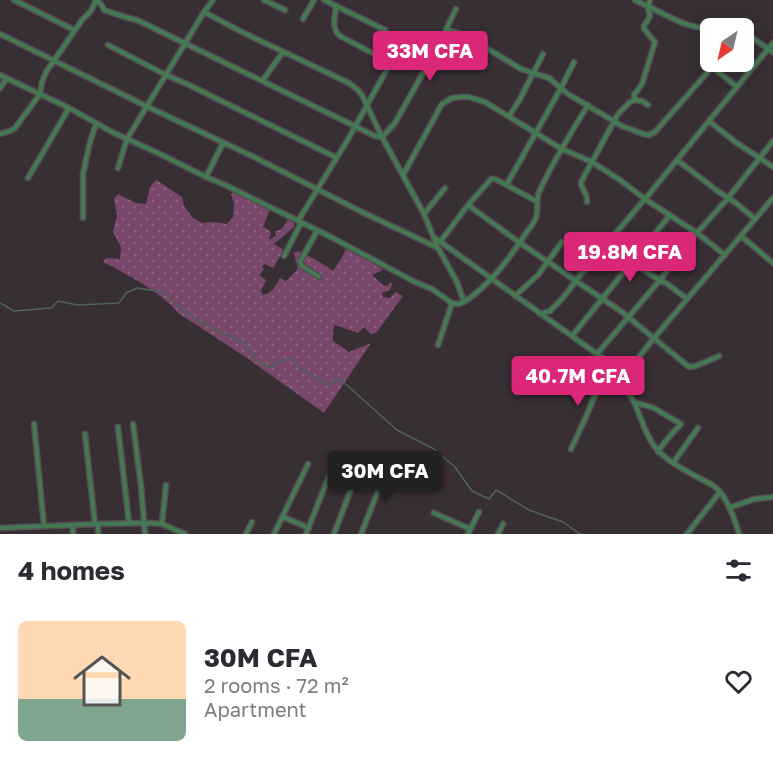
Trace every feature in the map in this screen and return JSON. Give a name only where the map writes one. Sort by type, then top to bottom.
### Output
[{"type":"street","points":[[14,0],[74,30]]},
{"type":"street","points":[[0,134],[15,128],[40,94],[43,77],[74,30],[91,11],[96,0],[104,10],[137,20],[355,127],[382,137]]},
{"type":"street","points":[[118,168],[127,140],[146,106],[213,0]]},
{"type":"street","points":[[264,0],[285,10]]},
{"type":"street","points":[[303,19],[314,0]]},
{"type":"street","points":[[324,0],[385,30]]},
{"type":"street","points":[[636,0],[682,23],[700,28]]},
{"type":"street","points":[[635,100],[634,95],[642,84],[655,45],[655,40],[644,29],[650,14],[648,8],[650,0]]},
{"type":"street","points":[[284,256],[316,189],[355,127],[390,64],[336,32],[334,28],[336,6]]},
{"type":"street","points":[[382,137],[395,123],[456,9]]},
{"type":"street","points":[[204,12],[349,83],[358,90],[424,214],[464,302]]},
{"type":"street","points":[[446,29],[467,36],[526,72],[549,78],[568,94],[613,121],[644,134],[652,134],[708,72]]},
{"type":"street","points":[[0,34],[316,189],[439,245],[625,374]]},
{"type":"street","points":[[754,39],[773,52]]},
{"type":"street","points":[[540,314],[550,311],[773,42]]},
{"type":"street","points":[[108,45],[336,158]]},
{"type":"street","points":[[262,80],[283,51]]},
{"type":"street","points":[[509,116],[543,54]]},
{"type":"street","points":[[507,184],[574,62]]},
{"type":"street","points":[[526,72],[530,79]]},
{"type":"street","points":[[721,72],[737,87]]},
{"type":"street","points":[[0,75],[69,108],[127,140],[225,185],[364,254],[418,284],[432,289],[452,303],[458,304],[464,302],[491,280],[535,221],[538,211],[536,201],[542,186],[588,105]]},
{"type":"street","points":[[0,88],[7,78]]},
{"type":"street","points":[[403,175],[442,104],[452,98],[469,97],[485,102],[562,149],[592,162],[697,233],[725,255]]},
{"type":"street","points":[[587,202],[587,194],[581,182],[613,121],[626,106],[635,100],[648,105]]},
{"type":"street","points":[[28,178],[69,108]]},
{"type":"street","points":[[709,121],[773,167]]},
{"type":"street","points":[[83,218],[83,174],[96,124]]},
{"type":"street","points":[[597,354],[773,141]]},
{"type":"street","points":[[206,177],[223,143]]},
{"type":"street","points":[[677,160],[755,219]]},
{"type":"street","points":[[439,245],[468,205],[491,179],[507,184],[536,201]]},
{"type":"street","points":[[424,214],[445,188]]},
{"type":"street","points":[[618,383],[773,199]]},
{"type":"street","points":[[468,205],[629,317],[692,368],[719,357]]},
{"type":"street","points":[[572,336],[670,215]]},
{"type":"street","points":[[317,231],[300,262],[302,266],[320,277]]},
{"type":"street","points":[[741,236],[773,263]]},
{"type":"street","points":[[515,296],[538,275],[562,242]]},
{"type":"street","points":[[608,243],[687,299]]},
{"type":"street","points":[[438,345],[452,303]]},
{"type":"street","points":[[571,449],[601,381],[606,379],[618,383],[627,390],[634,402],[647,436],[658,452],[720,492],[739,534]]},
{"type":"street","points":[[634,402],[654,408],[680,423],[658,452]]},
{"type":"street","points":[[34,424],[44,526]]},
{"type":"street","points":[[133,424],[145,534]]},
{"type":"street","points":[[118,427],[129,523]]},
{"type":"street","points":[[673,462],[698,428]]},
{"type":"street","points":[[85,434],[98,534]]},
{"type":"street","points":[[334,534],[364,455]]},
{"type":"street","points":[[361,534],[390,461]]},
{"type":"street","points":[[274,534],[309,464]]},
{"type":"street","points":[[306,534],[333,466]]},
{"type":"street","points":[[162,524],[166,485]]},
{"type":"street","points":[[687,534],[720,492]]},
{"type":"street","points":[[729,508],[754,499],[773,497]]},
{"type":"street","points":[[434,513],[469,532],[479,512]]},
{"type":"street","points":[[283,517],[309,528]]},
{"type":"street","points":[[246,534],[252,522]]},
{"type":"street","points":[[2,528],[144,523],[162,524],[185,534]]},
{"type":"street","points":[[498,534],[503,524]]},
{"type":"street","points":[[73,525],[73,534]]},
{"type":"street","points":[[56,526],[56,534]]},
{"type":"street","points":[[33,527],[33,534]]},
{"type":"street","points":[[2,528],[11,534]]},
{"type":"shaded area","points":[[156,180],[182,197],[184,206],[193,218],[202,223],[227,224],[233,217],[234,203],[231,194],[234,192],[270,209],[263,227],[271,233],[269,239],[276,236],[275,231],[281,229],[288,219],[294,223],[294,227],[274,244],[284,250],[273,268],[265,264],[262,266],[264,269],[259,275],[266,280],[261,291],[263,295],[271,291],[280,278],[286,281],[298,269],[294,253],[298,251],[333,271],[346,249],[383,270],[372,275],[383,285],[387,286],[391,282],[392,284],[390,290],[382,293],[383,297],[390,298],[396,292],[403,296],[376,333],[371,334],[364,327],[358,333],[335,325],[333,341],[349,352],[371,343],[324,413],[247,358],[178,313],[154,291],[103,262],[106,258],[120,259],[121,247],[113,232],[117,215],[114,199],[118,194],[136,203],[146,204],[150,187]]},
{"type":"waterway","points":[[0,303],[14,311],[51,308],[58,301],[77,305],[119,303],[126,293],[137,288],[163,292],[183,310],[213,329],[247,344],[256,360],[269,367],[290,358],[298,367],[327,385],[340,379],[397,430],[434,449],[455,467],[472,491],[489,499],[496,490],[529,510],[563,522],[580,534]]}]
